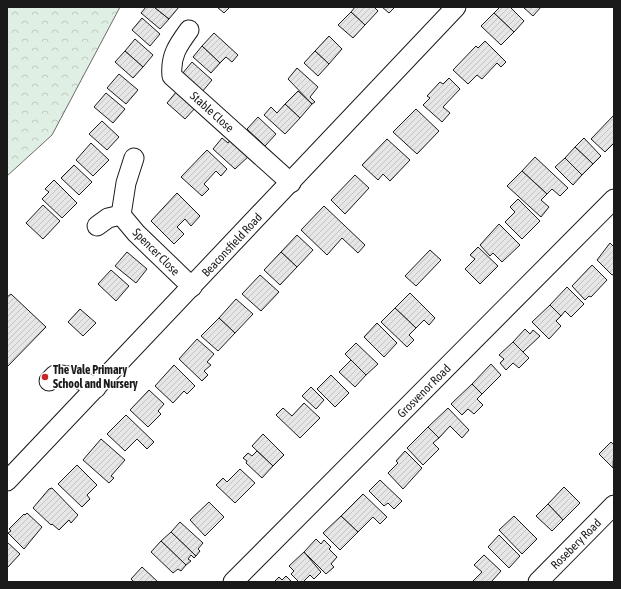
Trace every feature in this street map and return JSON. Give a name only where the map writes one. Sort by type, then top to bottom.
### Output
[{"type":"street","name":"Beaconsfield Road","points":[[7,481],[291,183],[456,7]]},
{"type":"street","name":"Stable Close","points":[[189,30],[176,47],[171,67],[172,76],[291,183]]},
{"type":"street","points":[[97,226],[108,218],[121,215],[126,183],[134,158]]},
{"type":"street","name":"Grosvenor Road","points":[[233,582],[614,199]]},
{"type":"street","name":"Spencer Close","points":[[121,215],[136,233],[192,287]]},
{"type":"street","points":[[49,380],[56,375],[68,374],[96,388]]},
{"type":"street","name":"Rosebery Road","points":[[538,582],[614,505]]},
{"type":"green space","points":[[7,7],[120,7],[52,135],[7,176]]},
{"type":"building","points":[[146,7],[154,7],[169,19],[160,29],[141,13]]},
{"type":"building","points":[[154,7],[179,7],[169,19]]},
{"type":"building","points":[[217,7],[230,7],[224,13]]},
{"type":"building","points":[[355,7],[374,7],[378,11],[365,25],[351,12]]},
{"type":"building","points":[[382,7],[395,7],[389,13]]},
{"type":"building","points":[[500,7],[510,7],[524,21],[514,32],[494,13]]},
{"type":"building","points":[[523,7],[541,7],[533,16]]},
{"type":"building","points":[[351,12],[365,25],[353,38],[338,25]]},
{"type":"building","points":[[494,13],[514,32],[501,45],[481,26]]},
{"type":"building","points":[[142,18],[160,34],[150,46],[132,30]]},
{"type":"building","points":[[214,33],[238,55],[232,62],[226,57],[220,63],[202,46]]},
{"type":"building","points":[[329,36],[342,49],[329,64],[315,51]]},
{"type":"building","points":[[135,39],[153,55],[143,67],[125,51]]},
{"type":"building","points":[[485,41],[506,62],[501,67],[497,63],[482,79],[477,75],[468,84],[453,70],[476,46],[478,48]]},
{"type":"building","points":[[202,46],[220,63],[211,73],[193,57]]},
{"type":"building","points":[[125,51],[143,67],[133,78],[115,62]]},
{"type":"building","points":[[315,51],[329,64],[318,76],[304,63]]},
{"type":"building","points":[[192,62],[212,80],[202,92],[182,74]]},
{"type":"building","points":[[297,68],[318,87],[310,97],[315,102],[312,104],[288,79]]},
{"type":"building","points":[[119,74],[138,90],[126,104],[107,88]]},
{"type":"building","points":[[449,78],[460,89],[443,107],[450,113],[442,122],[423,105],[430,98],[427,96],[440,82],[443,84]]},
{"type":"building","points":[[177,91],[196,107],[185,119],[167,103]]},
{"type":"building","points":[[298,91],[312,104],[300,118],[285,104]]},
{"type":"building","points":[[106,93],[125,109],[113,123],[94,107]]},
{"type":"building","points":[[285,104],[300,118],[285,134],[264,115],[271,107],[277,113]]},
{"type":"building","points":[[416,109],[439,131],[417,154],[393,132]]},
{"type":"building","points":[[614,115],[614,143],[605,152],[591,139]]},
{"type":"building","points":[[258,117],[276,134],[265,146],[247,129]]},
{"type":"building","points":[[102,121],[119,137],[107,150],[89,134]]},
{"type":"building","points":[[222,138],[228,143],[231,139],[250,155],[235,169],[213,149]]},
{"type":"building","points":[[584,138],[601,156],[593,164],[575,147]]},
{"type":"building","points":[[387,139],[410,160],[390,181],[383,174],[378,180],[362,165]]},
{"type":"building","points":[[91,143],[109,160],[93,176],[76,160]]},
{"type":"building","points":[[575,147],[593,164],[582,175],[565,158]]},
{"type":"building","points":[[207,150],[227,169],[221,176],[216,171],[204,184],[209,189],[202,196],[181,177]]},
{"type":"building","points":[[535,157],[568,188],[560,196],[552,189],[547,194],[522,171]]},
{"type":"building","points":[[565,158],[582,175],[573,185],[555,167]]},
{"type":"building","points":[[74,165],[92,182],[79,195],[61,178]]},
{"type":"building","points":[[522,171],[547,194],[541,200],[549,207],[541,217],[507,186]]},
{"type":"building","points":[[355,175],[369,188],[345,214],[331,200]]},
{"type":"building","points":[[54,180],[77,203],[62,218],[42,199],[49,192],[45,189]]},
{"type":"building","points":[[177,193],[200,216],[191,226],[185,219],[177,227],[184,234],[174,244],[151,221]]},
{"type":"building","points":[[518,199],[540,221],[522,239],[505,222],[515,212],[510,207]]},
{"type":"building","points":[[43,205],[60,221],[43,239],[26,223]]},
{"type":"building","points":[[324,206],[365,245],[358,253],[342,238],[327,255],[301,230]]},
{"type":"building","points":[[499,224],[520,245],[502,262],[493,253],[490,256],[480,245]]},
{"type":"building","points":[[297,235],[313,250],[297,267],[281,252]]},
{"type":"building","points":[[610,243],[614,247],[614,274],[612,275],[597,260]]},
{"type":"building","points":[[478,247],[498,266],[480,284],[465,269],[475,259],[470,255]]},
{"type":"building","points":[[430,250],[441,260],[416,286],[405,276]]},
{"type":"building","points":[[127,252],[147,269],[136,283],[115,266]]},
{"type":"building","points":[[281,252],[297,267],[280,285],[264,270]]},
{"type":"building","points":[[592,265],[607,280],[591,297],[589,296],[585,300],[572,286]]},
{"type":"building","points":[[111,270],[129,286],[116,301],[98,284]]},
{"type":"building","points":[[260,275],[279,292],[261,311],[242,294]]},
{"type":"building","points":[[567,287],[584,304],[571,317],[565,311],[561,316],[550,305]]},
{"type":"building","points":[[410,293],[435,318],[429,325],[424,320],[416,328],[395,308]]},
{"type":"building","points":[[11,294],[46,327],[7,367],[7,297]]},
{"type":"building","points":[[236,299],[253,314],[235,333],[219,318]]},
{"type":"building","points":[[550,305],[561,316],[556,321],[561,326],[549,339],[532,322]]},
{"type":"building","points":[[395,308],[416,328],[409,335],[414,340],[407,347],[381,322]]},
{"type":"building","points":[[80,309],[96,323],[83,336],[68,322]]},
{"type":"building","points":[[219,318],[235,333],[218,351],[201,336]]},
{"type":"building","points":[[377,323],[397,343],[384,357],[364,337]]},
{"type":"building","points":[[525,329],[530,334],[533,330],[540,336],[523,352],[513,342]]},
{"type":"building","points":[[197,339],[214,354],[207,362],[211,365],[204,371],[208,375],[202,381],[179,359]]},
{"type":"building","points":[[513,342],[529,358],[519,368],[513,363],[506,370],[500,363],[504,359],[499,355]]},
{"type":"building","points":[[356,343],[378,364],[366,375],[345,354]]},
{"type":"building","points":[[351,360],[366,375],[355,387],[339,372]]},
{"type":"building","points":[[491,364],[501,375],[482,394],[472,384]]},
{"type":"building","points":[[174,365],[195,386],[187,394],[184,391],[173,403],[155,386]]},
{"type":"building","points":[[331,375],[349,393],[335,407],[317,389]]},
{"type":"building","points":[[472,384],[482,394],[477,399],[483,405],[474,414],[468,409],[462,415],[451,404]]},
{"type":"building","points":[[311,387],[324,400],[316,409],[302,396]]},
{"type":"building","points":[[149,390],[164,404],[158,411],[161,414],[148,427],[130,410]]},
{"type":"building","points":[[304,403],[320,418],[300,438],[276,415],[283,408],[292,416]]},
{"type":"building","points":[[448,408],[469,430],[462,438],[450,426],[439,438],[428,427]]},
{"type":"building","points":[[126,415],[154,442],[147,449],[137,439],[125,451],[107,434]]},
{"type":"building","points":[[428,427],[439,438],[433,443],[439,449],[423,465],[407,448]]},
{"type":"building","points":[[263,434],[284,455],[273,466],[252,446]]},
{"type":"building","points":[[101,439],[125,460],[111,476],[114,478],[109,483],[83,460]]},
{"type":"building","points":[[611,442],[614,445],[613,468],[599,454]]},
{"type":"building","points":[[257,451],[273,466],[262,478],[246,463],[247,461],[243,458],[248,453],[252,456]]},
{"type":"building","points":[[405,451],[422,468],[403,489],[388,473],[398,463],[396,461]]},
{"type":"building","points":[[77,465],[97,485],[87,495],[90,499],[82,507],[58,484]]},
{"type":"building","points":[[240,469],[255,483],[235,503],[216,485],[223,478],[227,482]]},
{"type":"building","points":[[380,480],[402,501],[394,509],[388,503],[384,506],[369,491]]},
{"type":"building","points":[[564,487],[580,503],[563,520],[548,504]]},
{"type":"building","points":[[52,488],[78,515],[71,523],[69,520],[59,530],[52,524],[51,525],[33,508],[49,489]]},
{"type":"building","points":[[363,494],[387,517],[380,524],[373,517],[358,532],[341,516]]},
{"type":"building","points":[[209,502],[224,517],[205,536],[190,520]]},
{"type":"building","points":[[548,504],[563,520],[552,531],[536,516]]},
{"type":"building","points":[[27,513],[42,527],[24,549],[8,533],[11,531],[9,529],[24,514],[25,515]]},
{"type":"building","points":[[341,516],[358,532],[340,550],[323,533]]},
{"type":"building","points":[[514,516],[537,539],[522,554],[499,530]]},
{"type":"building","points":[[180,522],[203,543],[198,549],[200,551],[196,556],[171,532]]},
{"type":"building","points":[[171,532],[196,556],[194,558],[191,555],[188,559],[191,561],[186,565],[161,541]]},
{"type":"building","points":[[499,535],[520,556],[509,568],[488,547]]},
{"type":"building","points":[[316,539],[321,544],[324,540],[331,547],[329,549],[337,557],[331,564],[334,567],[326,574],[304,552]]},
{"type":"building","points":[[161,541],[186,565],[181,571],[178,569],[173,573],[151,552]]},
{"type":"building","points":[[7,542],[20,554],[7,568]]},
{"type":"building","points":[[304,552],[321,572],[314,579],[310,575],[303,582],[299,582],[291,574],[294,571],[289,566]]},
{"type":"building","points":[[484,555],[501,571],[491,582],[472,582],[482,572],[474,565]]},
{"type":"building","points":[[142,567],[158,582],[134,582],[131,579]]},
{"type":"building","points":[[286,576],[292,582],[274,582],[279,577],[282,580]]},
{"type":"place","name":"The Vale Primary School and Nursery","points":[[45,377]]}]
